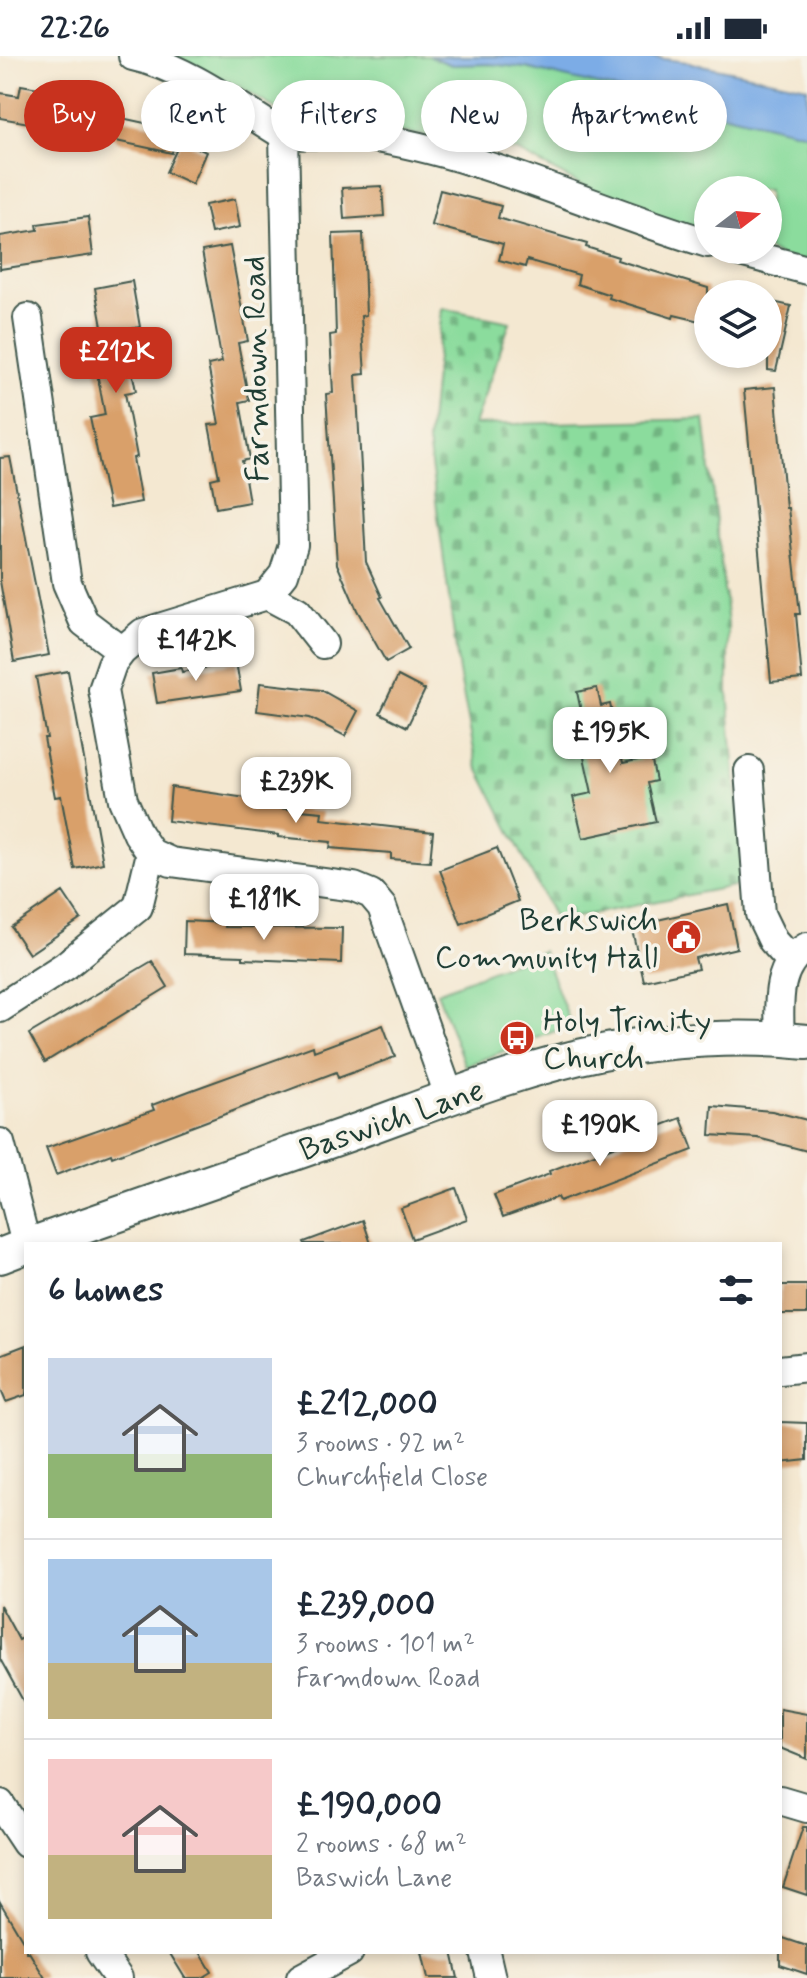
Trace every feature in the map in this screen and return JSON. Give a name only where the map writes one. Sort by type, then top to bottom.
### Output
[{"type":"street","points":[[133,56],[148,59],[207,88],[271,127]]},
{"type":"street","points":[[405,146],[461,158],[694,239]]},
{"type":"street","name":"Farmdown Road","points":[[267,595],[284,574],[293,545],[284,152]]},
{"type":"street","points":[[782,263],[807,270]]},
{"type":"street","points":[[28,318],[67,583],[84,622],[122,651]]},
{"type":"street","points":[[323,644],[297,611],[267,595],[143,633],[112,664],[103,690],[123,800],[138,834],[151,853],[171,862],[354,887],[371,894],[382,907],[450,1098]]},
{"type":"street","points":[[749,771],[760,914],[773,941],[799,954],[783,978],[779,995],[794,1040]]},
{"type":"street","points":[[0,1008],[65,966],[138,907],[151,853]]},
{"type":"street","name":"Baswich Lane","points":[[39,1242],[538,1068],[601,1052],[693,1041],[794,1040]]},
{"type":"street","points":[[0,1143],[25,1242]]},
{"type":"street","points":[[0,1256],[24,1246]]},
{"type":"street","points":[[782,1370],[807,1367]]},
{"type":"street","points":[[782,1801],[807,1808]]},
{"type":"street","points":[[0,1804],[24,1840]]},
{"type":"street","points":[[101,1954],[118,1978]]},
{"type":"street","points":[[301,1978],[345,1954]]},
{"type":"street","points":[[485,1954],[491,1978]]},
{"type":"green space","points":[[159,56],[429,56],[452,65],[490,64],[526,68],[577,80],[543,80],[543,152],[727,152],[727,115],[807,134],[807,270],[782,257],[782,176],[694,176],[694,238],[666,230],[519,152],[527,152],[527,80],[421,80],[421,135],[405,132],[405,80],[271,80],[271,106],[255,96],[255,80],[223,80]]},
{"type":"green space","points":[[442,308],[510,322],[474,425],[704,419],[728,624],[728,691],[744,884],[556,921],[477,766],[459,672],[428,442]]},
{"type":"green space","points":[[543,951],[571,1025],[465,1066],[437,992]]},
{"type":"water","points":[[429,56],[642,56],[687,62],[807,87],[807,134],[727,115],[727,80],[577,80],[526,68],[490,64],[452,65]]},
{"type":"building","points":[[21,85],[24,86],[24,122],[0,118],[0,93],[19,96]]},
{"type":"building","points":[[125,119],[141,122],[141,146],[125,143]]},
{"type":"building","points":[[175,152],[206,152],[192,184],[166,172]]},
{"type":"building","points":[[382,186],[384,216],[344,219],[342,188]]},
{"type":"building","points":[[440,190],[501,206],[498,218],[587,244],[586,247],[618,257],[617,260],[694,284],[694,320],[674,315],[673,318],[609,298],[610,295],[577,284],[579,275],[527,260],[525,267],[499,260],[503,244],[431,225]]},
{"type":"building","points":[[235,199],[240,227],[211,233],[205,205]]},
{"type":"building","points":[[88,217],[93,255],[0,269],[0,236],[38,230],[37,224]]},
{"type":"building","points":[[363,233],[366,315],[361,316],[365,374],[356,375],[366,562],[380,598],[409,649],[386,662],[357,610],[337,564],[326,394],[333,393],[330,335],[336,334],[333,234]]},
{"type":"building","points":[[230,246],[248,341],[238,343],[249,400],[240,402],[250,459],[242,461],[249,502],[216,508],[211,479],[219,477],[209,425],[219,424],[208,365],[222,362],[202,251]]},
{"type":"building","points":[[132,281],[140,327],[124,330],[136,391],[125,393],[137,457],[133,458],[141,502],[109,508],[90,418],[105,415],[93,352],[106,349],[95,288]]},
{"type":"building","points":[[782,304],[791,306],[782,345]]},
{"type":"building","points":[[775,387],[800,614],[796,614],[802,679],[771,682],[744,390]]},
{"type":"building","points":[[10,457],[49,655],[14,662],[0,581],[0,458]]},
{"type":"building","points":[[236,662],[241,691],[157,703],[152,673],[181,668],[182,672]]},
{"type":"building","points":[[68,671],[103,863],[75,869],[61,796],[55,797],[36,677]]},
{"type":"building","points":[[398,676],[425,690],[407,727],[380,713]]},
{"type":"building","points":[[260,683],[321,690],[358,711],[345,736],[310,718],[257,711]]},
{"type":"building","points":[[597,688],[601,706],[610,704],[623,763],[651,757],[656,781],[647,783],[656,822],[583,838],[573,797],[592,793],[574,712],[581,711],[577,692]]},
{"type":"building","points":[[171,787],[267,801],[267,807],[322,812],[321,819],[433,832],[430,862],[391,859],[391,853],[330,848],[331,842],[168,821]]},
{"type":"building","points":[[497,848],[518,901],[461,924],[440,870]]},
{"type":"building","points":[[63,892],[81,919],[29,954],[11,927]]},
{"type":"building","name":"Berkswich Community Hall","points":[[728,904],[737,948],[695,958],[698,969],[644,981],[631,926]]},
{"type":"building","points":[[185,921],[226,923],[225,927],[342,928],[341,963],[184,954]]},
{"type":"building","points":[[152,961],[168,987],[45,1062],[29,1034]]},
{"type":"building","points":[[383,1025],[395,1057],[338,1078],[336,1072],[112,1157],[111,1154],[56,1175],[46,1148],[154,1110],[152,1105],[192,1090],[313,1046],[314,1051]]},
{"type":"building","points":[[712,1106],[772,1111],[807,1120],[807,1151],[758,1138],[710,1135]]},
{"type":"building","points":[[681,1118],[693,1150],[560,1201],[558,1197],[503,1217],[494,1195]]},
{"type":"building","points":[[456,1188],[467,1219],[412,1239],[401,1208]]},
{"type":"building","points":[[363,1220],[370,1242],[304,1242]]},
{"type":"building","points":[[782,1285],[807,1285],[807,1314],[782,1314]]},
{"type":"building","points":[[24,1346],[24,1396],[6,1402],[0,1388],[0,1355]]},
{"type":"building","points":[[782,1422],[807,1423],[807,1460],[782,1463]]},
{"type":"building","points":[[0,1605],[19,1640],[24,1637],[24,1702],[0,1659]]},
{"type":"building","points":[[782,1709],[807,1714],[807,1759],[782,1749]]},
{"type":"building","points":[[803,1827],[807,1827],[807,1895],[783,1887]]},
{"type":"building","points":[[0,1902],[24,1943],[24,1954],[30,1954],[45,1978],[0,1978]]},
{"type":"building","points":[[782,1938],[807,1946],[807,1974],[780,1965]]},
{"type":"building","points":[[170,1954],[201,1954],[212,1972],[202,1978],[185,1978]]},
{"type":"building","points":[[422,1954],[452,1954],[458,1978],[428,1978]]},
{"type":"place","name":"Berkswich Community Hall","points":[[684,937]]},
{"type":"place","name":"Holy Trinity Church","points":[[517,1038]]}]
